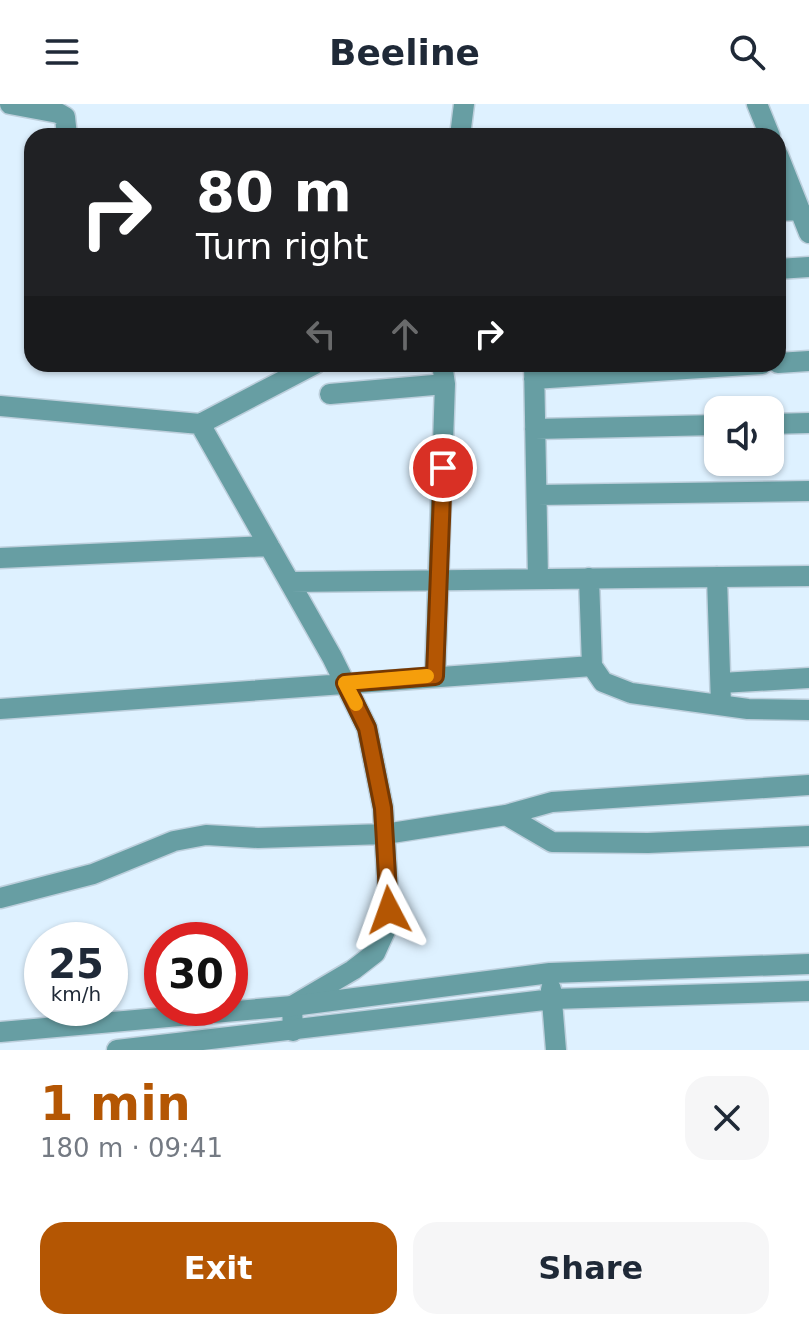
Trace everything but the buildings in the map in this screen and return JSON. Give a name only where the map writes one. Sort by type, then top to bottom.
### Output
[{"type":"street","points":[[10,104],[58,113],[65,117],[66,128]]},
{"type":"street","points":[[461,128],[464,104]]},
{"type":"street","points":[[757,104],[767,128]]},
{"type":"street","points":[[786,175],[809,233]]},
{"type":"street","points":[[786,211],[800,210]]},
{"type":"street","points":[[786,268],[809,267]]},
{"type":"street","points":[[786,362],[809,361]]},
{"type":"street","points":[[0,406],[200,424],[300,372]]},
{"type":"street","points":[[534,372],[538,579]]},
{"type":"street","points":[[330,394],[443,374],[440,580],[435,676]]},
{"type":"street","points":[[784,424],[809,423]]},
{"type":"street","points":[[200,424],[290,582],[367,728],[383,808],[389,910],[385,931],[375,953],[353,970],[292,1006]]},
{"type":"street","points":[[535,429],[704,425]]},
{"type":"street","points":[[537,495],[809,491]]},
{"type":"street","points":[[0,558],[269,546]]},
{"type":"street","points":[[290,582],[809,576]]},
{"type":"street","points":[[717,577],[721,705]]},
{"type":"street","points":[[589,578],[592,666],[603,682],[631,693],[748,709],[809,710]]},
{"type":"street","points":[[0,709],[592,666]]},
{"type":"street","points":[[721,683],[809,678]]},
{"type":"street","points":[[0,898],[93,874],[174,841],[206,835],[318,838],[385,834],[506,815],[552,802],[809,785]]},
{"type":"street","points":[[506,815],[552,842],[648,843],[809,836]]},
{"type":"street","points":[[0,1032],[292,1006],[550,973],[809,964]]},
{"type":"street","points":[[550,973],[556,1050]]},
{"type":"street","points":[[117,1050],[554,1008],[809,991]]},
{"type":"street","points":[[292,1006],[293,1031]]},
{"type":"slow traffic","points":[[356,704],[345,683],[427,676]]},
{"type":"route","points":[[389,910],[383,808],[367,728],[345,683],[435,676],[443,468]]}]
